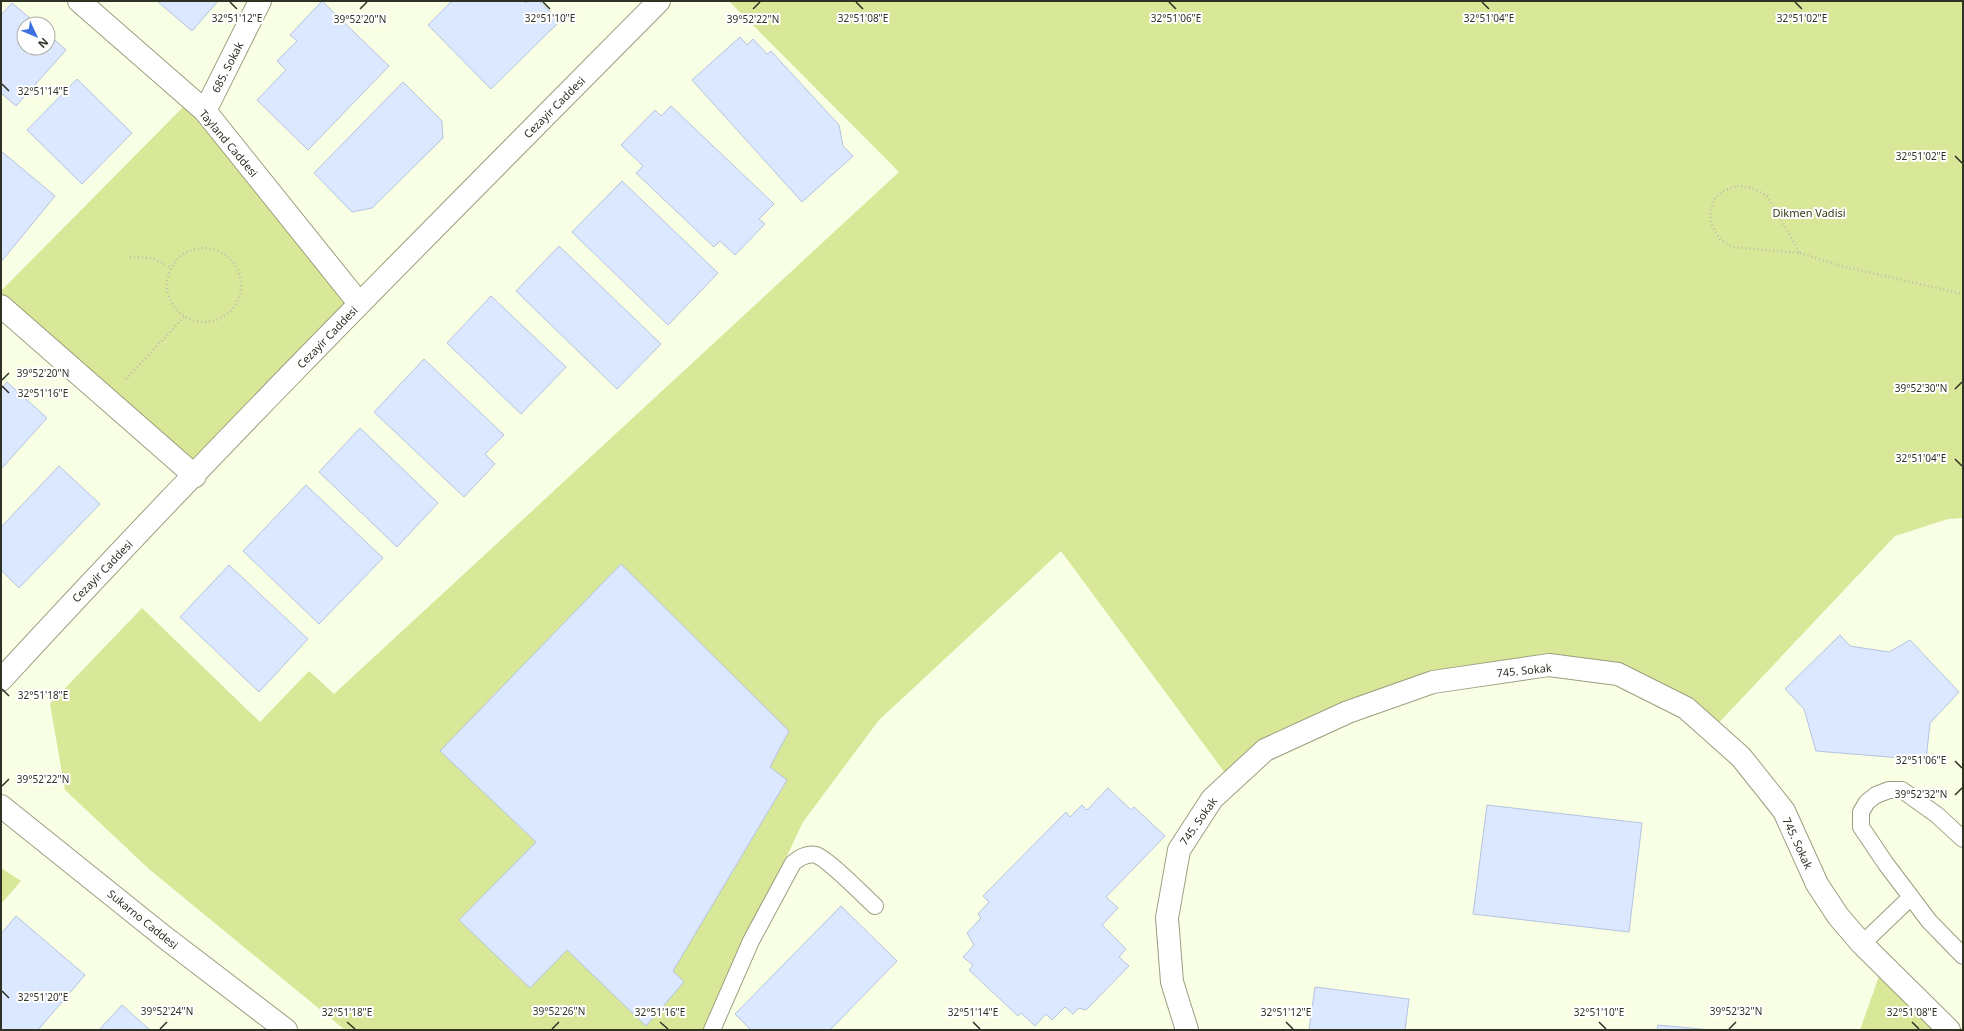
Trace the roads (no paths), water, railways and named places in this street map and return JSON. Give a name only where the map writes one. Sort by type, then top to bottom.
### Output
[{"type":"street","name":"Tayland Caddesi","points":[[79,1],[205,112],[359,303]]},
{"type":"street","name":"685. Sokak","points":[[205,112],[260,1]]},
{"type":"street","name":"Cezayir Caddesi","points":[[1,680],[102,570],[195,476],[359,303],[659,1]]},
{"type":"street","points":[[1,306],[195,476]]},
{"type":"street","name":"745. Sokak","points":[[1187,1030],[1172,982],[1167,918],[1179,850],[1212,799],[1265,750],[1348,712],[1433,682],[1549,665],[1618,674],[1686,708],[1742,757],[1784,811],[1817,884],[1838,916],[1862,944],[1949,1030]]},
{"type":"street","name":"Sukarno Caddesi","points":[[1,806],[163,936],[286,1030]]},
{"type":"lane","points":[[1963,839],[1937,815],[1902,790],[1889,790],[1876,795],[1867,802],[1861,812],[1861,827],[1928,921],[1963,956]]},
{"type":"lane","points":[[712,1030],[751,941],[793,863],[809,855],[822,858],[875,906]]},
{"type":"lane","points":[[1862,944],[1911,897]]},
{"type":"park label","name":"Dikmen Vadisi","points":[[1809,212]]}]
